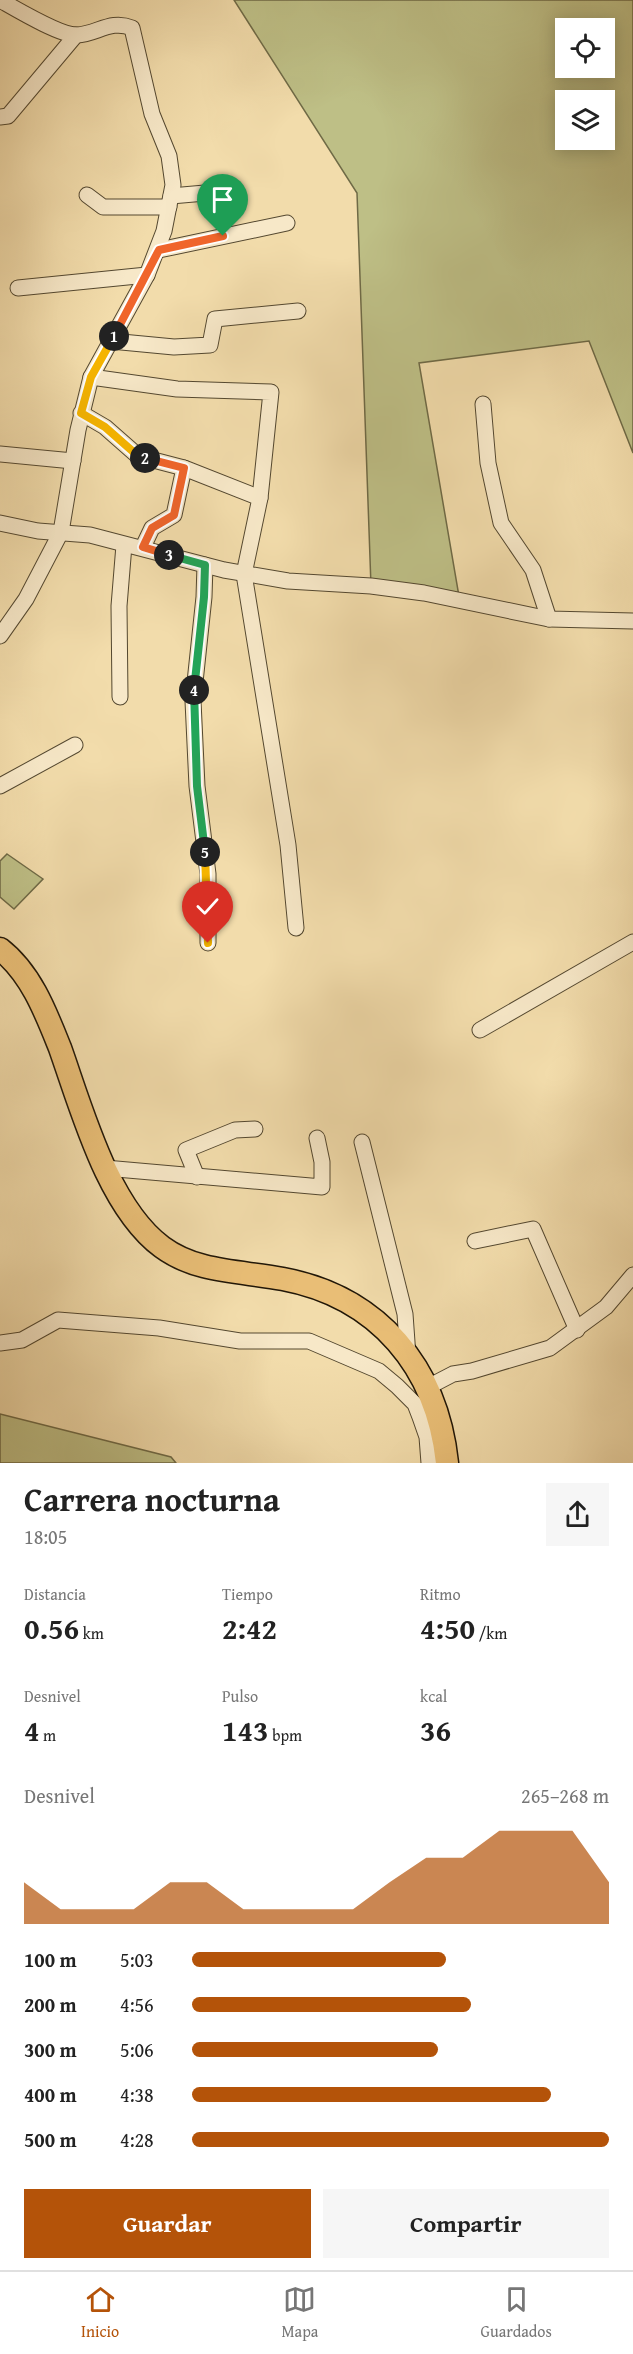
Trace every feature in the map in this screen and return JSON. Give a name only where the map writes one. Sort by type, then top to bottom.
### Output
[{"type":"highway","points":[[6,954],[37,994],[105,1168],[127,1212],[162,1247],[205,1267],[282,1278],[332,1292],[373,1317],[408,1356],[428,1387],[443,1428],[447,1463]]},
{"type":"street","points":[[0,0],[46,25],[76,35]]},
{"type":"street","points":[[0,117],[8,116],[76,35],[109,25],[123,24],[132,28],[152,114],[169,156],[173,184],[159,250],[91,377],[81,413],[61,532],[26,599],[0,636]]},
{"type":"street","points":[[87,195],[103,207],[170,202],[205,193]]},
{"type":"street","points":[[159,250],[287,223]]},
{"type":"street","points":[[18,288],[147,275]]},
{"type":"street","points":[[111,341],[174,347],[210,345],[215,319],[298,311]]},
{"type":"street","points":[[91,377],[177,389],[271,392],[260,498],[244,574],[288,845],[296,928]]},
{"type":"street","points":[[483,404],[488,463],[501,524],[533,570],[549,619]]},
{"type":"street","points":[[81,413],[105,427],[138,456],[184,468],[260,498]]},
{"type":"street","points":[[0,454],[73,461]]},
{"type":"street","points":[[143,547],[152,528],[174,515],[184,468]]},
{"type":"street","points":[[0,523],[38,531],[90,535],[205,565],[288,581],[366,585],[424,593],[549,619],[633,621]]},
{"type":"street","points":[[120,697],[120,606],[124,545]]},
{"type":"street","points":[[205,565],[204,597],[193,701],[197,786],[208,874],[208,943]]},
{"type":"street","points":[[0,786],[75,745]]},
{"type":"street","points":[[0,934],[6,954]]},
{"type":"street","points":[[480,1030],[633,942]]},
{"type":"street","points":[[197,1177],[186,1150],[235,1130],[255,1129]]},
{"type":"street","points":[[105,1168],[322,1186],[322,1162],[317,1138]]},
{"type":"street","points":[[362,1143],[405,1314],[408,1356]]},
{"type":"street","points":[[475,1241],[533,1229],[577,1330]]},
{"type":"street","points":[[428,1387],[453,1374],[472,1371],[550,1348],[606,1307],[633,1275]]},
{"type":"street","points":[[0,1343],[22,1340],[58,1320],[159,1328],[240,1341],[309,1341],[379,1371],[415,1404],[427,1437],[429,1463]]},
{"type":"green space","points":[[234,0],[633,0],[633,453],[589,341],[419,363],[460,602],[371,586],[357,193]]},
{"type":"green space","points":[[7,854],[43,879],[14,909],[0,897],[0,861]]},
{"type":"green space","points":[[0,1414],[171,1457],[176,1463],[0,1463]]},
{"type":"route","points":[[208,943],[208,874],[197,786],[193,701],[204,597],[205,565],[143,547],[152,528],[174,515],[184,468],[138,456],[105,427],[81,413],[91,377],[102,354],[127,315],[159,250],[223,236]]}]
